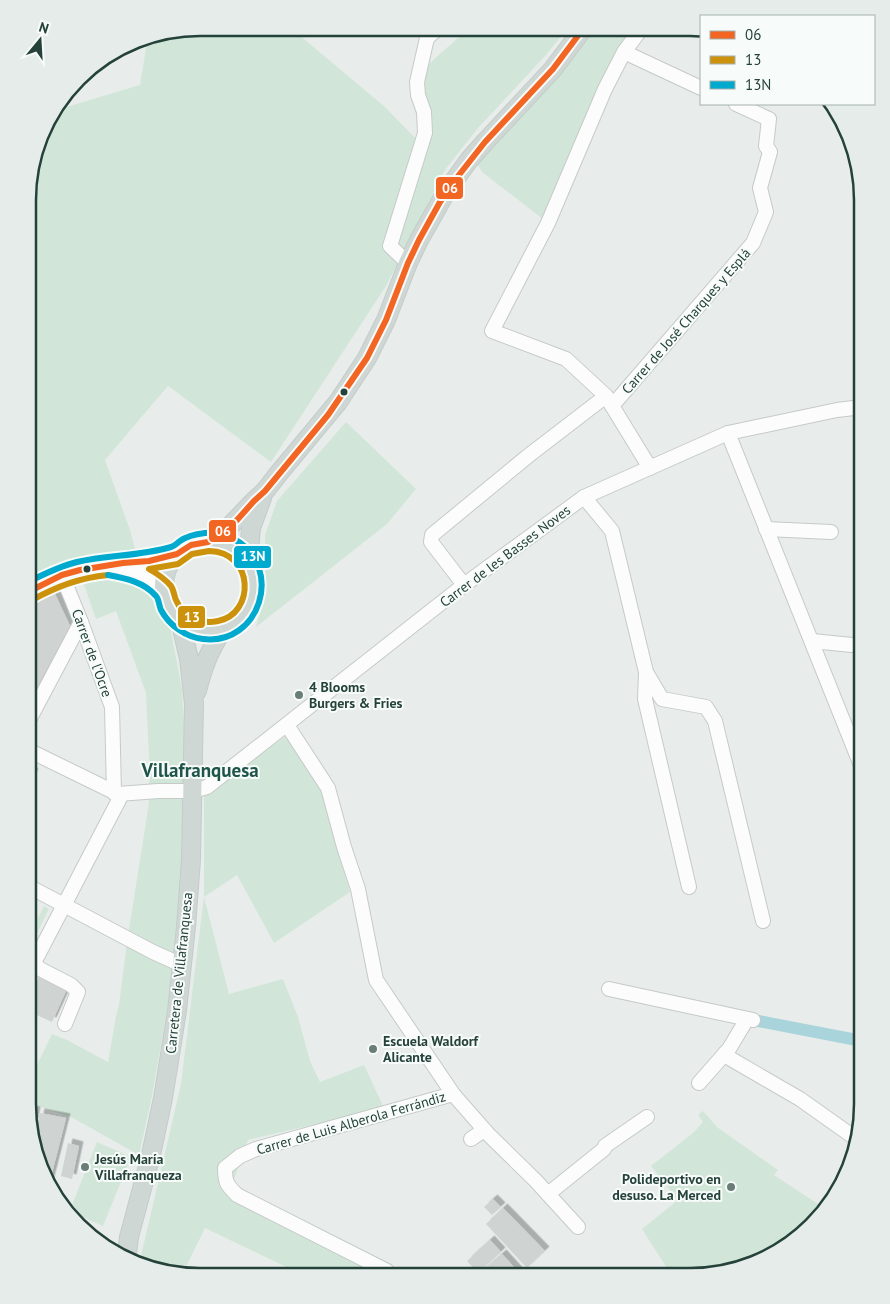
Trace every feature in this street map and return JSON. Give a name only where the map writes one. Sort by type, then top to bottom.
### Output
[{"type":"main road","points":[[208,542],[229,527],[265,491],[328,415],[367,358],[382,328],[408,263],[428,223],[455,180],[485,142],[554,68],[578,36]]},
{"type":"main road","points":[[248,565],[251,528],[265,491]]},
{"type":"main road","points":[[208,542],[216,542],[231,548],[244,558],[254,583],[254,593],[247,611],[233,624],[215,631],[206,631],[188,626],[180,620],[170,608],[164,582],[166,572],[177,554],[191,545],[208,542]]},
{"type":"main road","name":"Carretera de Villafranquesa","points":[[125,1248],[149,1163],[163,1098],[177,1011],[189,890],[194,704],[189,658],[180,620]]},
{"type":"main road","name":"Carretera de Villafranquesa","points":[[194,704],[205,661],[224,628]]},
{"type":"street","points":[[636,36],[624,52],[605,90],[548,223],[492,331],[566,359],[609,401],[650,468]]},
{"type":"street","points":[[408,263],[390,246],[425,133],[424,112],[418,95],[417,82],[429,37]]},
{"type":"street","points":[[624,52],[700,88]]},
{"type":"street","name":"Carrer de José Charques y Esplá","points":[[464,585],[431,542],[432,535],[528,456],[609,401],[753,243],[766,212],[760,188],[770,152],[766,146],[770,119],[738,105]]},
{"type":"street","name":"Carrer de les Basses Noves","points":[[193,792],[207,787],[464,585],[584,497],[728,433],[854,408]]},
{"type":"street","points":[[728,433],[853,745]]},
{"type":"street","points":[[584,497],[612,531],[646,672],[645,699],[689,887]]},
{"type":"street","points":[[766,529],[831,532]]},
{"type":"street","points":[[36,588],[62,575],[80,570],[158,559],[177,554]]},
{"type":"street","points":[[110,566],[143,575],[165,592]]},
{"type":"street","name":"Carrer de l'Ocre","points":[[36,957],[118,793],[112,707],[62,575]]},
{"type":"street","points":[[36,707],[81,622]]},
{"type":"street","points":[[812,641],[854,645]]},
{"type":"street","points":[[646,672],[662,699],[706,707],[715,721],[762,921]]},
{"type":"street","points":[[287,725],[328,788],[358,889],[376,980],[453,1094],[484,1130],[578,1227]]},
{"type":"street","points":[[36,754],[118,793],[193,792]]},
{"type":"street","points":[[36,890],[153,952],[182,965]]},
{"type":"street","points":[[36,967],[71,985],[78,992],[65,1024]]},
{"type":"street","points":[[609,989],[750,1020],[729,1049],[699,1083]]},
{"type":"street","points":[[725,1053],[731,1059],[800,1099],[851,1135]]},
{"type":"street","name":"Carrer de Luis Alberola Ferrándiz","points":[[381,1268],[237,1195],[225,1181],[225,1168],[240,1156],[256,1149],[453,1094]]},
{"type":"street","points":[[548,1194],[606,1146],[647,1117]]},
{"type":"street","points":[[471,1138],[484,1130]]},
{"type":"green space","points":[[460,36],[561,36],[478,128],[445,170],[386,286],[271,462],[168,386],[105,460],[135,549],[36,576],[36,200],[42,157],[49,137],[65,107],[140,85],[147,45],[168,39],[189,37],[301,37],[385,107],[425,148],[420,84],[421,71]]},
{"type":"green space","points":[[589,36],[631,36],[548,223],[482,172],[478,165],[509,125]]},
{"type":"green space","points":[[346,422],[416,489],[387,524],[256,627],[263,599],[265,535],[277,501]]},
{"type":"green space","points":[[114,572],[140,581],[157,599],[170,626],[182,689],[186,760],[182,871],[171,987],[152,1096],[139,1155],[71,1117],[36,1106],[36,1067],[52,1034],[108,1062],[119,1005],[149,803],[147,792],[150,778],[146,693],[116,611],[96,619],[81,576]]},
{"type":"green space","points":[[290,733],[325,788],[335,842],[350,892],[274,943],[237,875],[204,897],[229,994],[283,979],[298,1017],[310,1061],[320,1082],[364,1065],[384,1108],[248,1140],[231,1188],[379,1268],[288,1268],[205,1228],[186,1267],[157,1262],[141,1256],[181,1084],[204,896],[204,796]]},
{"type":"green space","points":[[44,906],[49,909],[36,935],[36,922]]},
{"type":"green space","name":"Polideportivo en desuso. La Merced","points":[[703,1111],[717,1127],[778,1170],[774,1175],[819,1205],[798,1227],[763,1251],[722,1265],[667,1268],[642,1229],[678,1200],[651,1166],[693,1133],[703,1122],[698,1115]]},
{"type":"green space","points":[[97,1142],[131,1157],[103,1226],[81,1216],[72,1206]]},
{"type":"building","points":[[54,592],[70,626],[36,689],[36,602]]},
{"type":"building","points":[[39,976],[67,989],[52,1022],[36,1015],[36,983]]},
{"type":"building","points":[[40,1113],[66,1118],[52,1174],[39,1136],[38,1123]]},
{"type":"building","points":[[68,1143],[79,1146],[72,1179],[61,1176]]},
{"type":"building","points":[[493,1199],[501,1207],[492,1215],[484,1207]]},
{"type":"building","points":[[503,1208],[545,1251],[527,1268],[486,1224]]},
{"type":"building","points":[[490,1240],[501,1252],[483,1268],[473,1268],[467,1261]]},
{"type":"building","points":[[502,1254],[515,1268],[486,1268]]},
{"type":"waterway","points":[[753,1020],[853,1039]]},
{"type":"transit line","name":"06","points":[[36,588],[62,575],[80,570],[149,561],[177,554],[191,545],[208,542],[237,520],[265,491],[328,415],[367,358],[386,320],[419,240],[440,202],[455,180],[485,142],[553,69],[578,36]]},
{"type":"transit line","name":"13N","points":[[36,578],[71,564],[159,550],[172,547],[183,539],[209,533],[231,537],[250,552],[259,567],[262,585],[259,602],[251,618],[239,630],[223,638],[203,639],[184,633],[168,621],[161,610],[157,597],[146,587],[127,579],[108,575]]},
{"type":"transit line","name":"13","points":[[209,551],[224,554],[235,561],[242,572],[245,584],[244,596],[239,607],[230,616],[218,621],[205,622],[199,621],[183,611],[175,598],[171,586],[149,569],[178,564],[192,554],[209,551]]},
{"type":"transit line","name":"13","points":[[36,598],[69,583],[108,575]]},
{"type":"place","name":"4 Blooms Burgers & Fries","points":[[299,695]]},
{"type":"place","name":"Escuela Waldorf Alicante","points":[[373,1049]]},
{"type":"place","name":"Jesús María Villafranqueza","points":[[85,1167]]},
{"type":"place","name":"Polideportivo en desuso. La Merced","points":[[731,1187]]},
{"type":"district","name":"Villafranquesa","points":[[200,770]]}]
